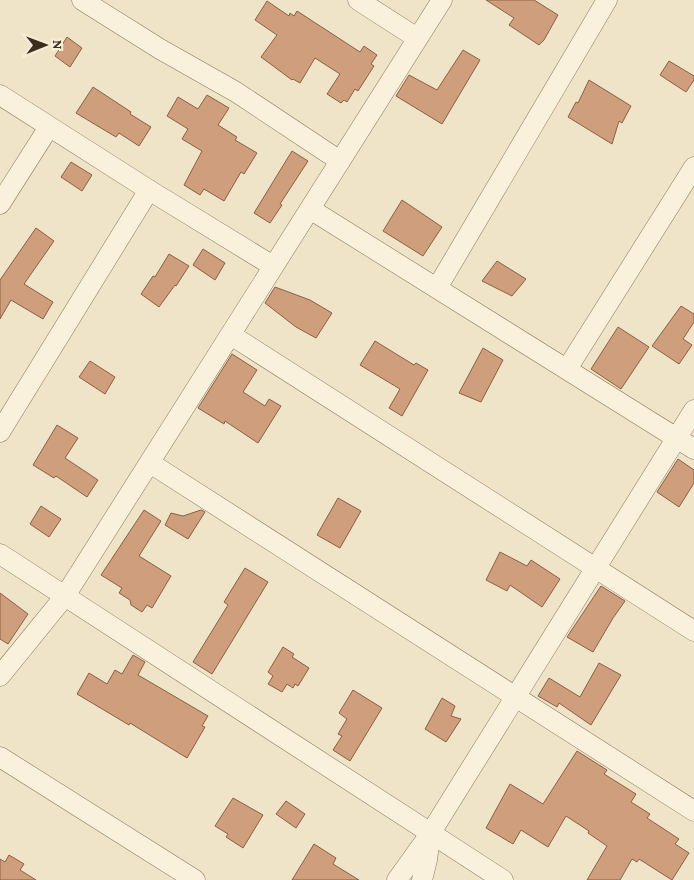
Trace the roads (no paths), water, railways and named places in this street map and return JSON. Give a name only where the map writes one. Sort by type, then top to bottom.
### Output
[{"type":"street","points":[[82,0],[160,49],[236,92],[340,160]]},
{"type":"street","points":[[358,0],[418,38]]},
{"type":"street","points":[[0,676],[65,596],[442,0]]},
{"type":"street","points":[[437,288],[607,0]]},
{"type":"street","points":[[0,95],[273,266]]},
{"type":"street","points":[[0,204],[49,127]]},
{"type":"street","points":[[566,369],[694,167]]},
{"type":"street","points":[[0,432],[149,190]]},
{"type":"street","points":[[310,209],[694,449]]},
{"type":"street","points":[[231,335],[694,631]]},
{"type":"street","points":[[397,880],[430,834],[694,410]]},
{"type":"street","points":[[150,463],[694,811]]},
{"type":"street","points":[[0,554],[503,880]]},
{"type":"street","points":[[0,757],[195,880]]},
{"type":"street","points":[[422,880],[430,834]]}]
